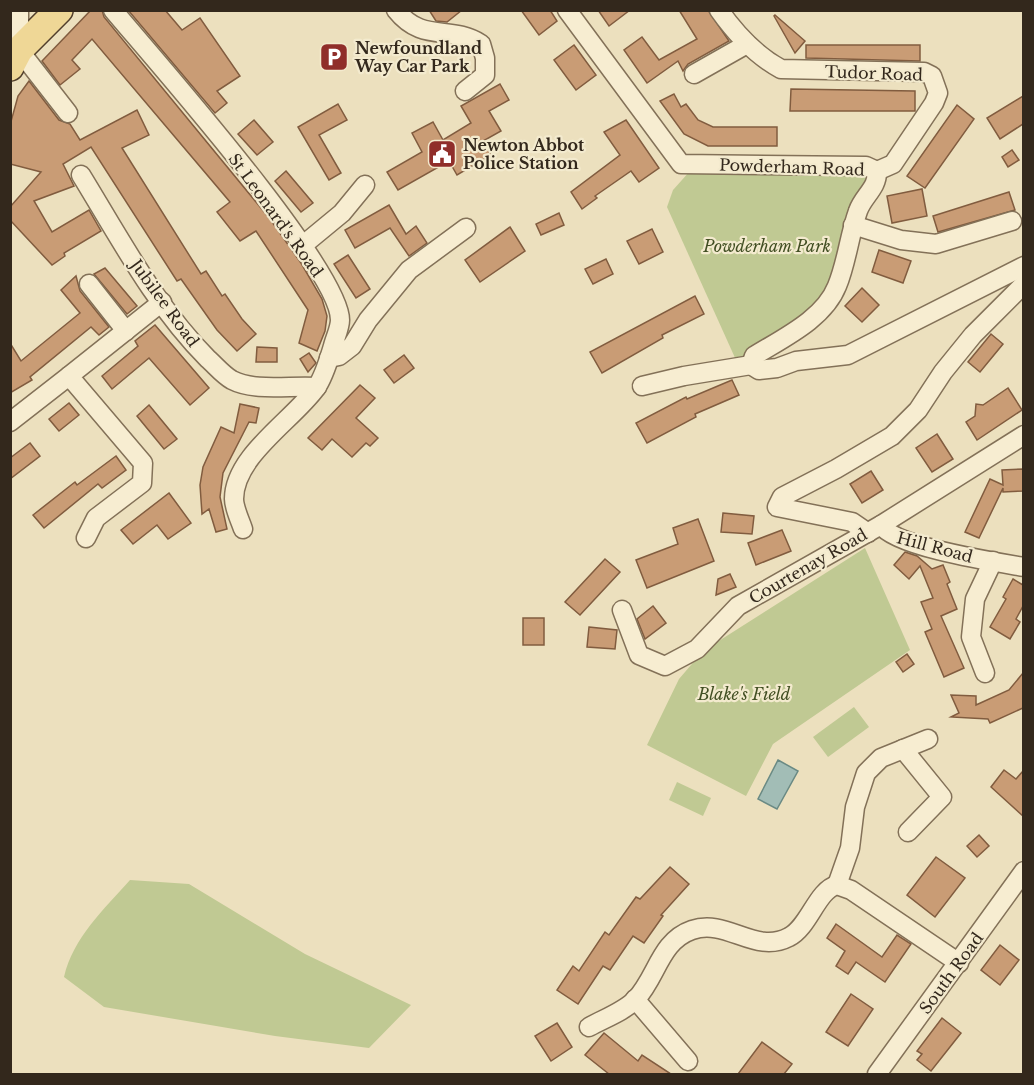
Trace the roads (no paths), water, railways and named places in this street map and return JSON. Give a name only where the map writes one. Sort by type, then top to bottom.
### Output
[{"type":"main road","points":[[13,55],[59,10]]},
{"type":"street","points":[[19,10],[13,55],[68,113]]},
{"type":"street","name":"St Leonard's Road","points":[[113,10],[238,161],[302,246],[322,276],[338,309],[340,321],[317,387],[259,448],[242,470],[234,499],[243,530]]},
{"type":"street","points":[[396,10],[412,27],[468,36],[481,44],[485,58],[485,75],[465,91]]},
{"type":"street","name":"Powderham Road","points":[[567,10],[681,164],[866,166],[878,171],[878,181],[859,206],[837,288],[827,304],[812,319],[754,356],[751,366]]},
{"type":"street","name":"Tudor Road","points":[[719,10],[735,33],[781,69],[924,72],[932,76],[938,93],[933,103],[893,164],[878,171]]},
{"type":"street","points":[[694,74],[747,44]]},
{"type":"street","name":"Jubilee Road","points":[[81,175],[162,302],[193,344],[230,379],[255,385],[317,387]]},
{"type":"street","points":[[302,246],[342,213],[365,184]]},
{"type":"street","points":[[853,225],[901,240],[936,244],[1012,221]]},
{"type":"street","points":[[329,358],[339,356],[352,346],[368,320],[409,270],[466,228]]},
{"type":"street","points":[[642,386],[684,376],[751,366],[759,370],[777,368],[796,361],[848,355],[1023,266]]},
{"type":"street","points":[[89,284],[126,331]]},
{"type":"street","points":[[874,529],[852,522],[777,507],[782,496],[836,469],[892,436],[918,410],[943,372],[973,335],[1023,284]]},
{"type":"street","points":[[10,422],[162,302]]},
{"type":"street","points":[[69,376],[143,463],[142,483],[96,518],[86,538]]},
{"type":"street","name":"Courtenay Road","points":[[622,610],[639,655],[665,666],[697,649],[738,606],[874,529],[1023,435]]},
{"type":"street","name":"Hill Road","points":[[874,529],[894,537],[1023,567]]},
{"type":"street","name":"Hill Road","points":[[986,673],[971,637],[975,599],[993,561]]},
{"type":"street","points":[[589,1027],[635,999],[663,954],[681,935],[710,926],[720,927],[756,941],[782,940],[798,931],[825,892],[837,885],[850,848],[855,807],[866,773],[881,758],[928,739]]},
{"type":"street","points":[[903,749],[942,797],[908,832]]},
{"type":"street","name":"South Road","points":[[877,1074],[1023,871]]},
{"type":"street","points":[[837,885],[851,891],[959,963]]},
{"type":"street","points":[[635,999],[688,1061]]},
{"type":"water","points":[[778,760],[798,771],[777,809],[758,799]]},
{"type":"place","name":"Newfoundland Way Car Park","points":[[334,57]]},
{"type":"place","name":"Newton Abbot Police Station","points":[[442,154]]},
{"type":"park label","name":"Powderham Park","points":[[767,246]]},
{"type":"park label","name":"Blake's Field","points":[[744,694]]}]
